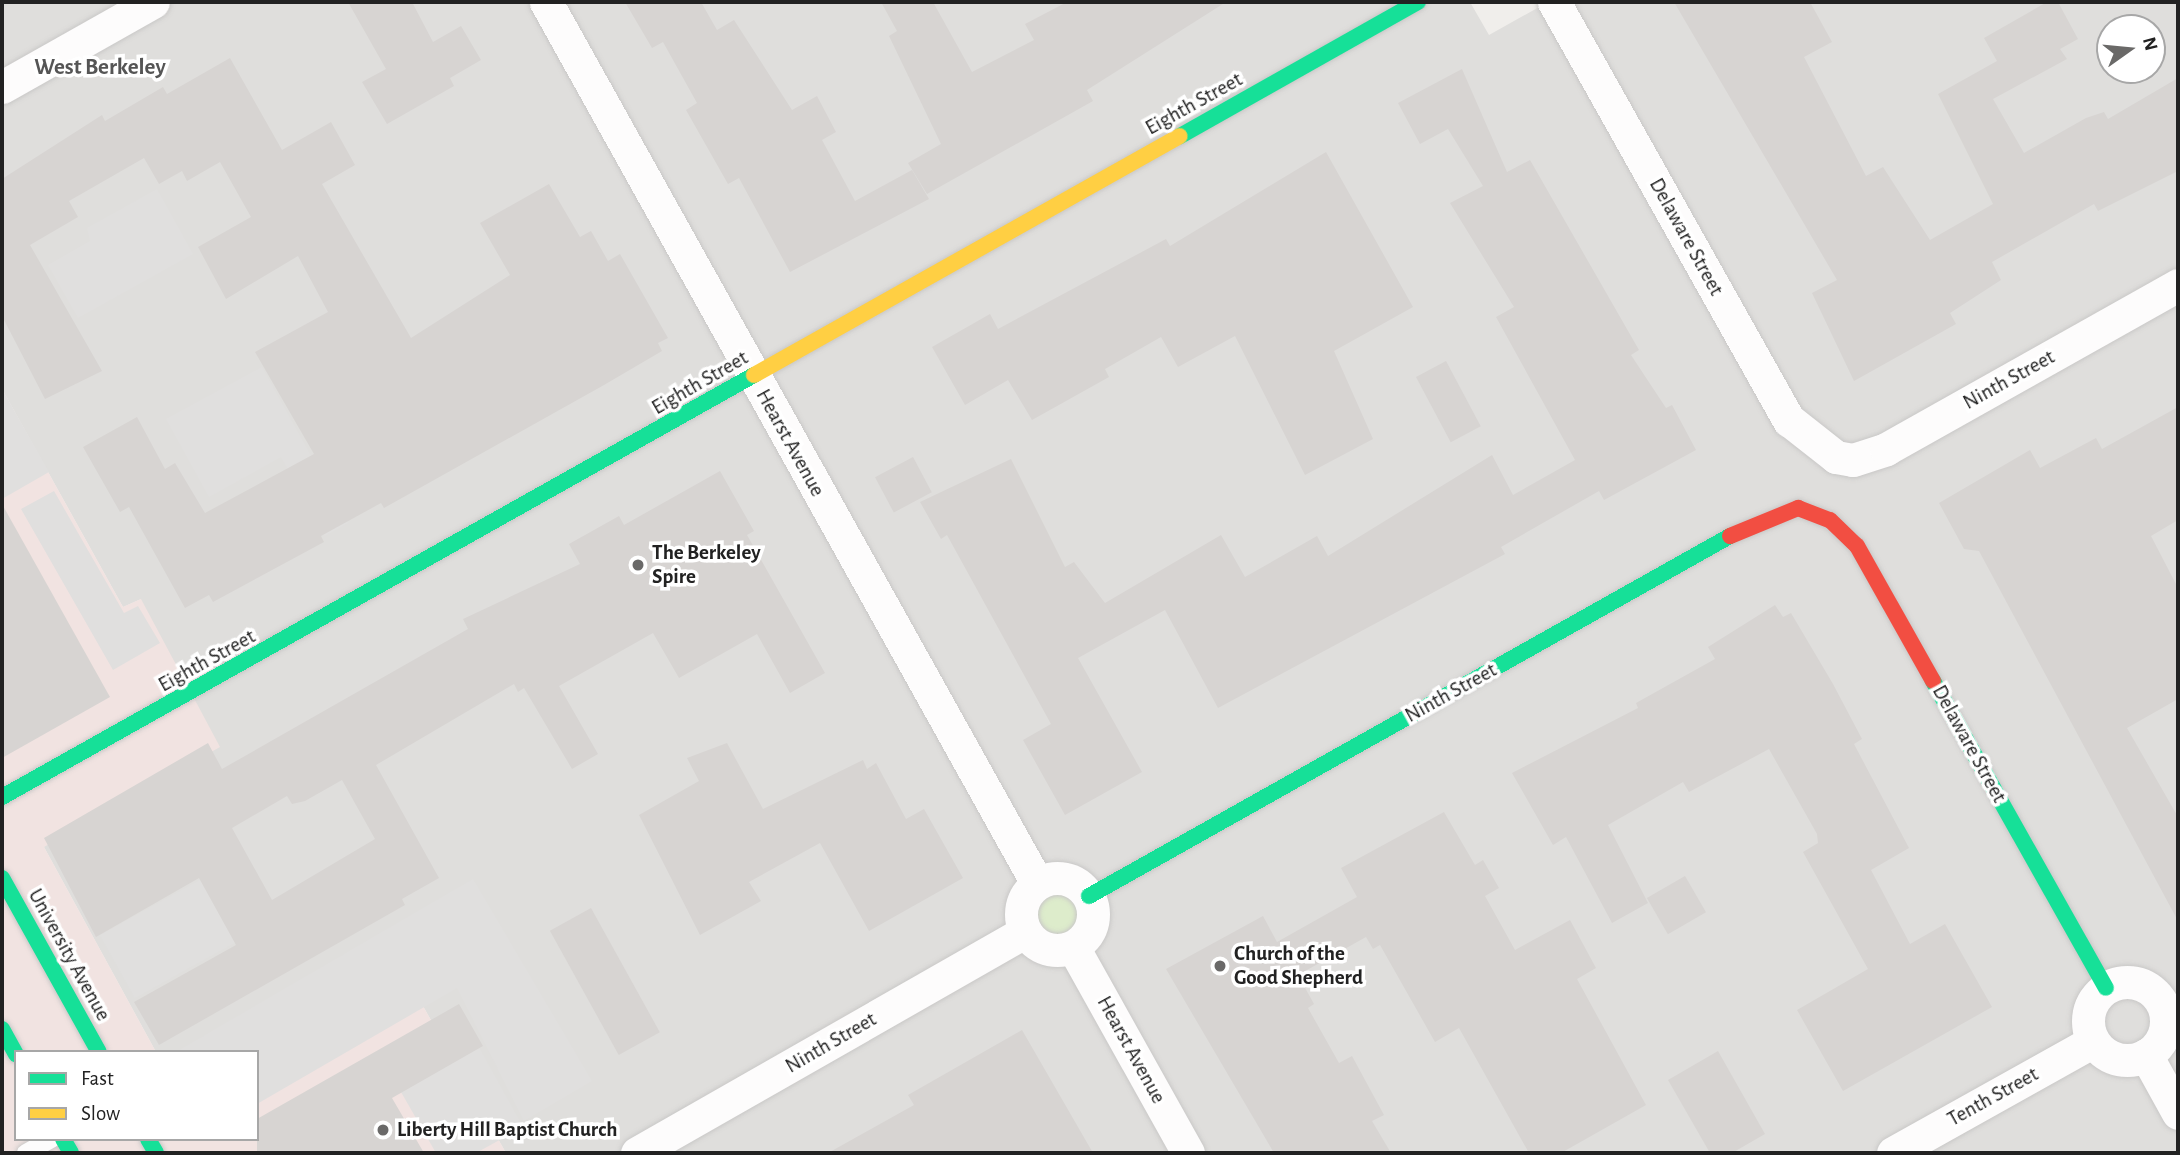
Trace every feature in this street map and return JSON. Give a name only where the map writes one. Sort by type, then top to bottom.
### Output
[{"type":"street","points":[[2,87],[153,2]]},
{"type":"street","name":"Hearst Avenue","points":[[546,2],[1037,883]]},
{"type":"street","name":"Eighth Street","points":[[2,797],[1418,2]]},
{"type":"street","name":"Delaware Street","points":[[1554,2],[1789,420],[1836,457]]},
{"type":"street","name":"Ninth Street","points":[[1836,457],[1853,460],[1886,449],[2178,285]]},
{"type":"street","name":"Ninth Street","points":[[1089,896],[1754,523],[1789,509],[1818,513]]},
{"type":"street","name":"Delaware Street","points":[[1818,513],[1857,546],[2106,988]]},
{"type":"street","name":"University Avenue","points":[[2,878],[98,1050]]},
{"type":"street","points":[[1066,879],[1089,896],[1094,920],[1073,947],[1046,949],[1025,932],[1020,911],[1037,883],[1066,879]]},
{"type":"street","name":"Ninth Street","points":[[637,1153],[1025,932]]},
{"type":"street","name":"Hearst Avenue","points":[[1073,947],[1188,1153]]},
{"type":"street","points":[[2144,986],[2170,1000],[2164,1033],[2146,1055],[2111,1057],[2093,1041],[2091,1006],[2106,988],[2144,986]]},
{"type":"street","points":[[2,1029],[14,1050]]},
{"type":"street","name":"Tenth Street","points":[[1893,1153],[2093,1041]]},
{"type":"street","points":[[2146,1055],[2178,1113]]},
{"type":"lane","points":[[26,1153],[47,1141]]},
{"type":"shaded area","points":[[2,2],[1470,2],[1489,35],[1548,2],[2178,2],[2178,1153],[506,1153],[384,937],[185,1050],[155,1050],[44,847],[141,599],[123,607],[2,389]]},
{"type":"shaded area","points":[[157,189],[193,254],[78,318],[48,265],[90,241],[87,228]]},
{"type":"shaded area","points":[[262,367],[348,523],[325,536],[281,457],[209,497],[166,419]]},
{"type":"shaded area","points":[[2,389],[123,607],[141,599],[220,747],[44,847],[155,1050],[14,1050],[14,1141],[259,1141],[259,1050],[384,937],[506,1153],[2,1153]]},
{"type":"shaded area","points":[[2,389],[49,472],[2,499]]},
{"type":"shaded area","points":[[54,491],[124,613],[138,606],[160,643],[113,670],[21,509]]},
{"type":"shaded area","points":[[203,878],[238,941],[135,998],[100,935]]},
{"type":"shaded area","points":[[473,879],[592,1081],[524,1121],[457,988],[259,1103],[259,1050],[179,1050]]},
{"type":"shaded area","points":[[475,1040],[523,1127],[476,1153],[436,1153],[397,1085]]},
{"type":"green space","points":[[1057,888],[1067,890],[1075,896],[1081,904],[1081,924],[1075,932],[1067,938],[1057,940],[1047,938],[1039,932],[1033,924],[1031,914],[1033,904],[1039,896],[1047,890]]},
{"type":"building","points":[[348,2],[412,2],[433,42],[461,26],[481,60],[450,78],[454,86],[387,124],[362,82],[386,69]]},
{"type":"building","points":[[625,2],[701,2],[717,30],[734,20],[792,110],[817,96],[836,132],[822,140],[855,201],[912,170],[929,199],[790,272],[739,178],[728,184],[686,110],[697,103],[663,42],[652,48]]},
{"type":"building","points":[[881,2],[933,2],[972,72],[1034,40],[1025,24],[1067,2],[1226,2],[1087,90],[1093,101],[927,194],[908,163],[941,144],[889,36],[897,31]]},
{"type":"building","points":[[1674,2],[1810,2],[1832,42],[1804,57],[1866,176],[1883,167],[1930,240],[1993,204],[1938,94],[1997,61],[1984,38],[2047,2],[2058,2],[2078,39],[2060,49],[2067,59],[1993,99],[2024,153],[2086,118],[2104,112],[2108,119],[2178,78],[2178,171],[2098,211],[2094,204],[1992,262],[2001,280],[1950,313],[1956,324],[1854,381],[1812,293],[1837,280]]},
{"type":"building","points":[[230,58],[282,150],[331,122],[355,165],[322,184],[411,338],[510,275],[480,223],[549,184],[580,237],[591,231],[608,261],[620,254],[668,338],[658,343],[662,351],[384,508],[381,503],[321,536],[324,542],[213,602],[209,595],[185,608],[129,507],[120,512],[83,447],[137,417],[165,469],[175,463],[205,513],[314,454],[255,352],[328,312],[298,256],[226,299],[198,247],[251,217],[220,162],[187,181],[182,171],[159,184],[144,158],[69,201],[78,217],[30,245],[102,371],[45,399],[2,316],[2,179],[102,115],[105,121],[163,87],[167,94]]},
{"type":"building","points":[[1462,69],[1507,172],[1530,160],[1639,350],[1631,355],[1666,408],[1672,405],[1696,450],[1604,500],[1599,491],[1501,547],[1505,554],[1218,708],[1165,610],[1078,658],[1142,772],[1065,815],[1023,740],[1051,724],[947,535],[941,539],[920,502],[1011,459],[1065,567],[1074,562],[1105,603],[1221,535],[1245,577],[1317,536],[1328,556],[1492,455],[1513,495],[1575,460],[1496,317],[1514,307],[1450,203],[1483,186],[1448,129],[1420,144],[1398,103]]},
{"type":"building","points":[[1326,152],[1413,307],[1334,351],[1373,439],[1305,475],[1235,336],[1178,367],[1161,337],[1105,369],[1109,377],[1032,420],[1008,380],[965,405],[932,347],[990,314],[998,329],[1166,239],[1170,246]]},
{"type":"building","points":[[1446,361],[1481,426],[1451,442],[1416,377]]},
{"type":"building","points":[[2178,407],[2178,520],[2151,536],[2178,588],[2178,699],[2127,728],[2178,817],[2178,921],[1979,551],[1964,549],[1939,503],[2030,450],[2040,468],[2096,438],[2102,449]]},
{"type":"building","points":[[913,457],[932,492],[894,513],[875,477]]},
{"type":"building","points":[[720,471],[754,531],[747,535],[825,673],[790,693],[757,634],[679,678],[653,633],[559,686],[598,754],[572,769],[524,688],[518,692],[514,684],[376,765],[439,878],[402,899],[405,905],[159,1045],[134,1002],[236,945],[199,878],[96,937],[44,838],[208,743],[222,769],[468,629],[463,619],[580,564],[569,544],[619,516],[624,525]],"holes":[[[342,780],[375,839],[272,900],[232,828],[287,796],[292,804],[305,801]]]},
{"type":"building","points":[[2,504],[110,697],[2,758]]},
{"type":"building","points":[[1775,605],[1783,617],[1791,613],[1833,684],[1862,739],[1854,744],[1909,848],[1871,870],[1910,944],[1945,924],[1992,1007],[1843,1091],[1797,1010],[1868,969],[1803,852],[1818,843],[1817,834],[1769,749],[1689,792],[1683,782],[1608,825],[1648,903],[1612,923],[1566,837],[1553,845],[1512,773],[1638,708],[1636,703],[1715,659],[1708,647]]},
{"type":"building","points":[[727,743],[763,809],[863,760],[867,769],[876,763],[906,819],[924,809],[963,878],[869,931],[820,843],[749,882],[761,901],[700,935],[639,815],[699,781],[687,758]]},
{"type":"building","points":[[1444,812],[1475,865],[1483,860],[1499,888],[1485,896],[1515,950],[1570,920],[1596,968],[1577,979],[1646,1105],[1561,1153],[1529,1153],[1459,1028],[1435,1042],[1380,945],[1373,949],[1366,937],[1298,975],[1314,1004],[1308,1008],[1339,1063],[1352,1056],[1384,1115],[1372,1121],[1391,1153],[1274,1153],[1166,969],[1263,916],[1277,942],[1357,897],[1341,868]]},
{"type":"building","points":[[1685,876],[1706,912],[1668,934],[1647,898]]},
{"type":"building","points":[[591,908],[660,1032],[619,1055],[550,931]]},
{"type":"building","points":[[459,1004],[483,1046],[392,1098],[424,1153],[257,1153],[259,1118]]},
{"type":"building","points":[[1022,1030],[1093,1153],[828,1153],[914,1105],[908,1095]]},
{"type":"building","points":[[1718,1051],[1765,1134],[1732,1153],[1710,1153],[1668,1080]]},
{"type":"traffic: fast","points":[[1180,136],[1418,2]]},
{"type":"traffic: fast","points":[[2,797],[754,375]]},
{"type":"traffic: fast","points":[[1089,896],[1730,536]]},
{"type":"traffic: fast","points":[[1933,681],[2106,988]]},
{"type":"traffic: fast","points":[[2,878],[98,1050]]},
{"type":"traffic: fast","points":[[2,1029],[14,1050]]},
{"type":"traffic: fast","points":[[64,1141],[71,1153]]},
{"type":"traffic: fast","points":[[149,1141],[156,1153]]},
{"type":"traffic: slow","points":[[754,375],[1180,136]]},
{"type":"traffic: jam","points":[[1730,536],[1798,508],[1830,520],[1857,546],[1933,681]]},
{"type":"place","name":"The Berkeley Spire","points":[[638,565]]},
{"type":"place","name":"Church of the Good Shepherd","points":[[1220,966]]},
{"type":"place","name":"Liberty Hill Baptist Church","points":[[383,1130]]},
{"type":"district","name":"West Berkeley","points":[[100,68]]}]
